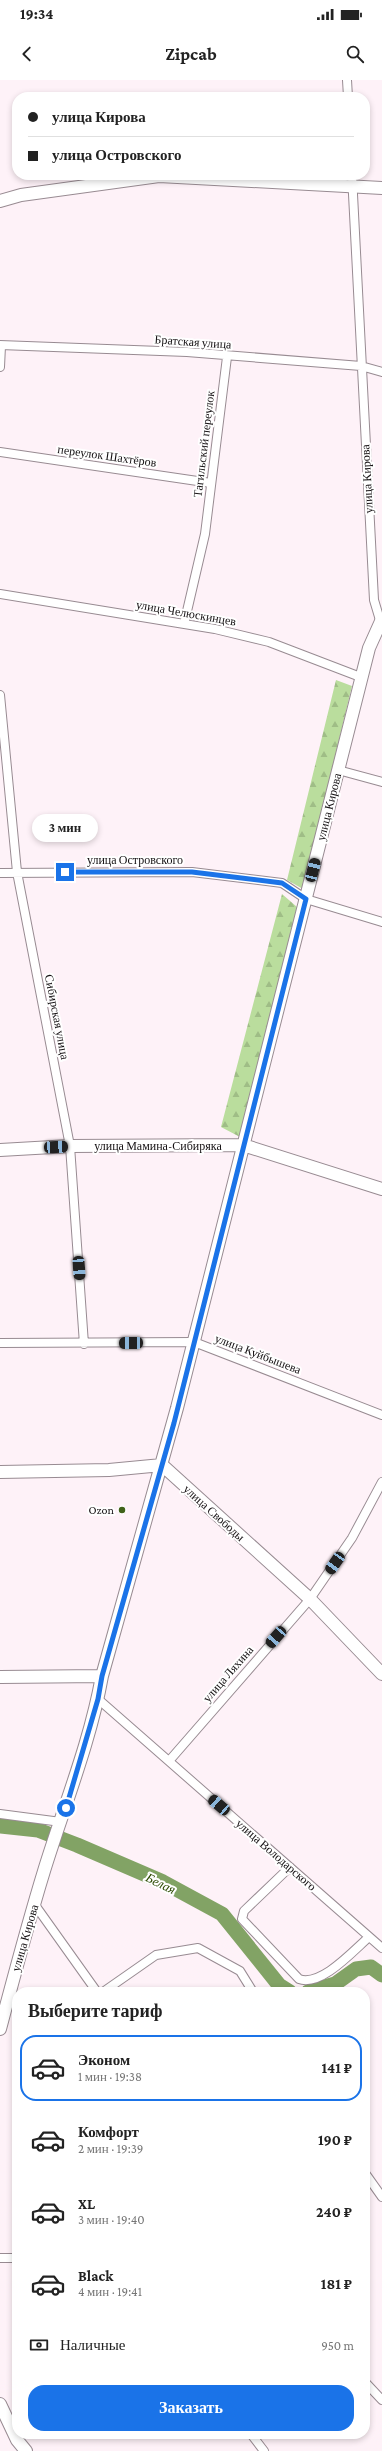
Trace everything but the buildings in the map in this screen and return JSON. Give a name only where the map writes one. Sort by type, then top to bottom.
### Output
[{"type":"main road","points":[[0,200],[21,195],[130,180]]},
{"type":"main road","points":[[313,180],[352,181],[382,188]]},
{"type":"main road","name":"улица Кирова","points":[[0,2029],[44,1871],[62,1822],[98,1699],[102,1676],[162,1465],[338,770],[363,678],[369,648],[381,620]]},
{"type":"main road","name":"улица Мамина-Сибиряка","points":[[0,1150],[70,1146],[243,1145],[382,1189]]},
{"type":"main road","points":[[0,1472],[109,1470],[162,1465]]},
{"type":"main road","name":"улица Свободы","points":[[162,1465],[310,1600],[382,1674]]},
{"type":"main road","points":[[0,1677],[102,1676]]},
{"type":"main road","points":[[0,2404],[12,2430]]},
{"type":"main road","points":[[18,2439],[26,2451]]},
{"type":"street","points":[[347,80],[348,92]]},
{"type":"street","name":"улица Кирова","points":[[352,181],[374,600],[381,620]]},
{"type":"street","points":[[0,346],[0,367]]},
{"type":"street","name":"Братская улица","points":[[0,346],[187,352],[361,366],[382,372]]},
{"type":"street","name":"Тагильский переулок","points":[[184,624],[204,534],[227,356]]},
{"type":"street","name":"переулок Шахтёров","points":[[0,452],[211,483]]},
{"type":"street","name":"улица Челюскинцев","points":[[0,594],[184,624],[268,642],[363,678]]},
{"type":"street","name":"Сибирская улица","points":[[0,695],[18,872],[70,1146],[84,1344]]},
{"type":"street","points":[[338,770],[382,782]]},
{"type":"street","name":"улица Островского","points":[[0,873],[192,872],[282,883],[306,899],[382,922]]},
{"type":"street","name":"улица Куйбышева","points":[[0,1344],[194,1342],[382,1415]]},
{"type":"street","name":"улица Ляхина","points":[[168,1761],[310,1600],[352,1538],[382,1482]]},
{"type":"street","name":"улица Володарского","points":[[98,1699],[382,1948]]},
{"type":"street","points":[[0,1814],[62,1822]]},
{"type":"street","points":[[290,1867],[244,1910],[242,1919],[299,1979],[305,1981],[323,1976],[369,1937]]},
{"type":"street","points":[[35,1905],[93,1987]]},
{"type":"street","points":[[110,1987],[156,1955],[198,1948],[240,1971],[250,1987]]},
{"type":"street","points":[[370,2180],[382,2197]]},
{"type":"street","points":[[0,2258],[12,2258]]},
{"type":"street","points":[[370,2387],[382,2400]]},
{"type":"street","points":[[255,2439],[264,2451]]},
{"type":"green space","points":[[336,680],[352,686],[303,889],[287,880]]},
{"type":"green space","points":[[282,894],[297,907],[240,1137],[221,1127]]},
{"type":"waterway","name":"Белая","points":[[0,1826],[38,1830],[77,1845],[163,1882],[222,1914],[282,1987]]},
{"type":"waterway","name":"Белая","points":[[325,1987],[335,1984],[356,1969],[371,1967],[382,1975]]},
{"type":"place","name":"Ozon","points":[[122,1510]]},
{"type":"route","points":[[65,872],[192,872],[282,883],[306,899],[174,1423],[102,1676],[98,1699],[66,1808]]}]
